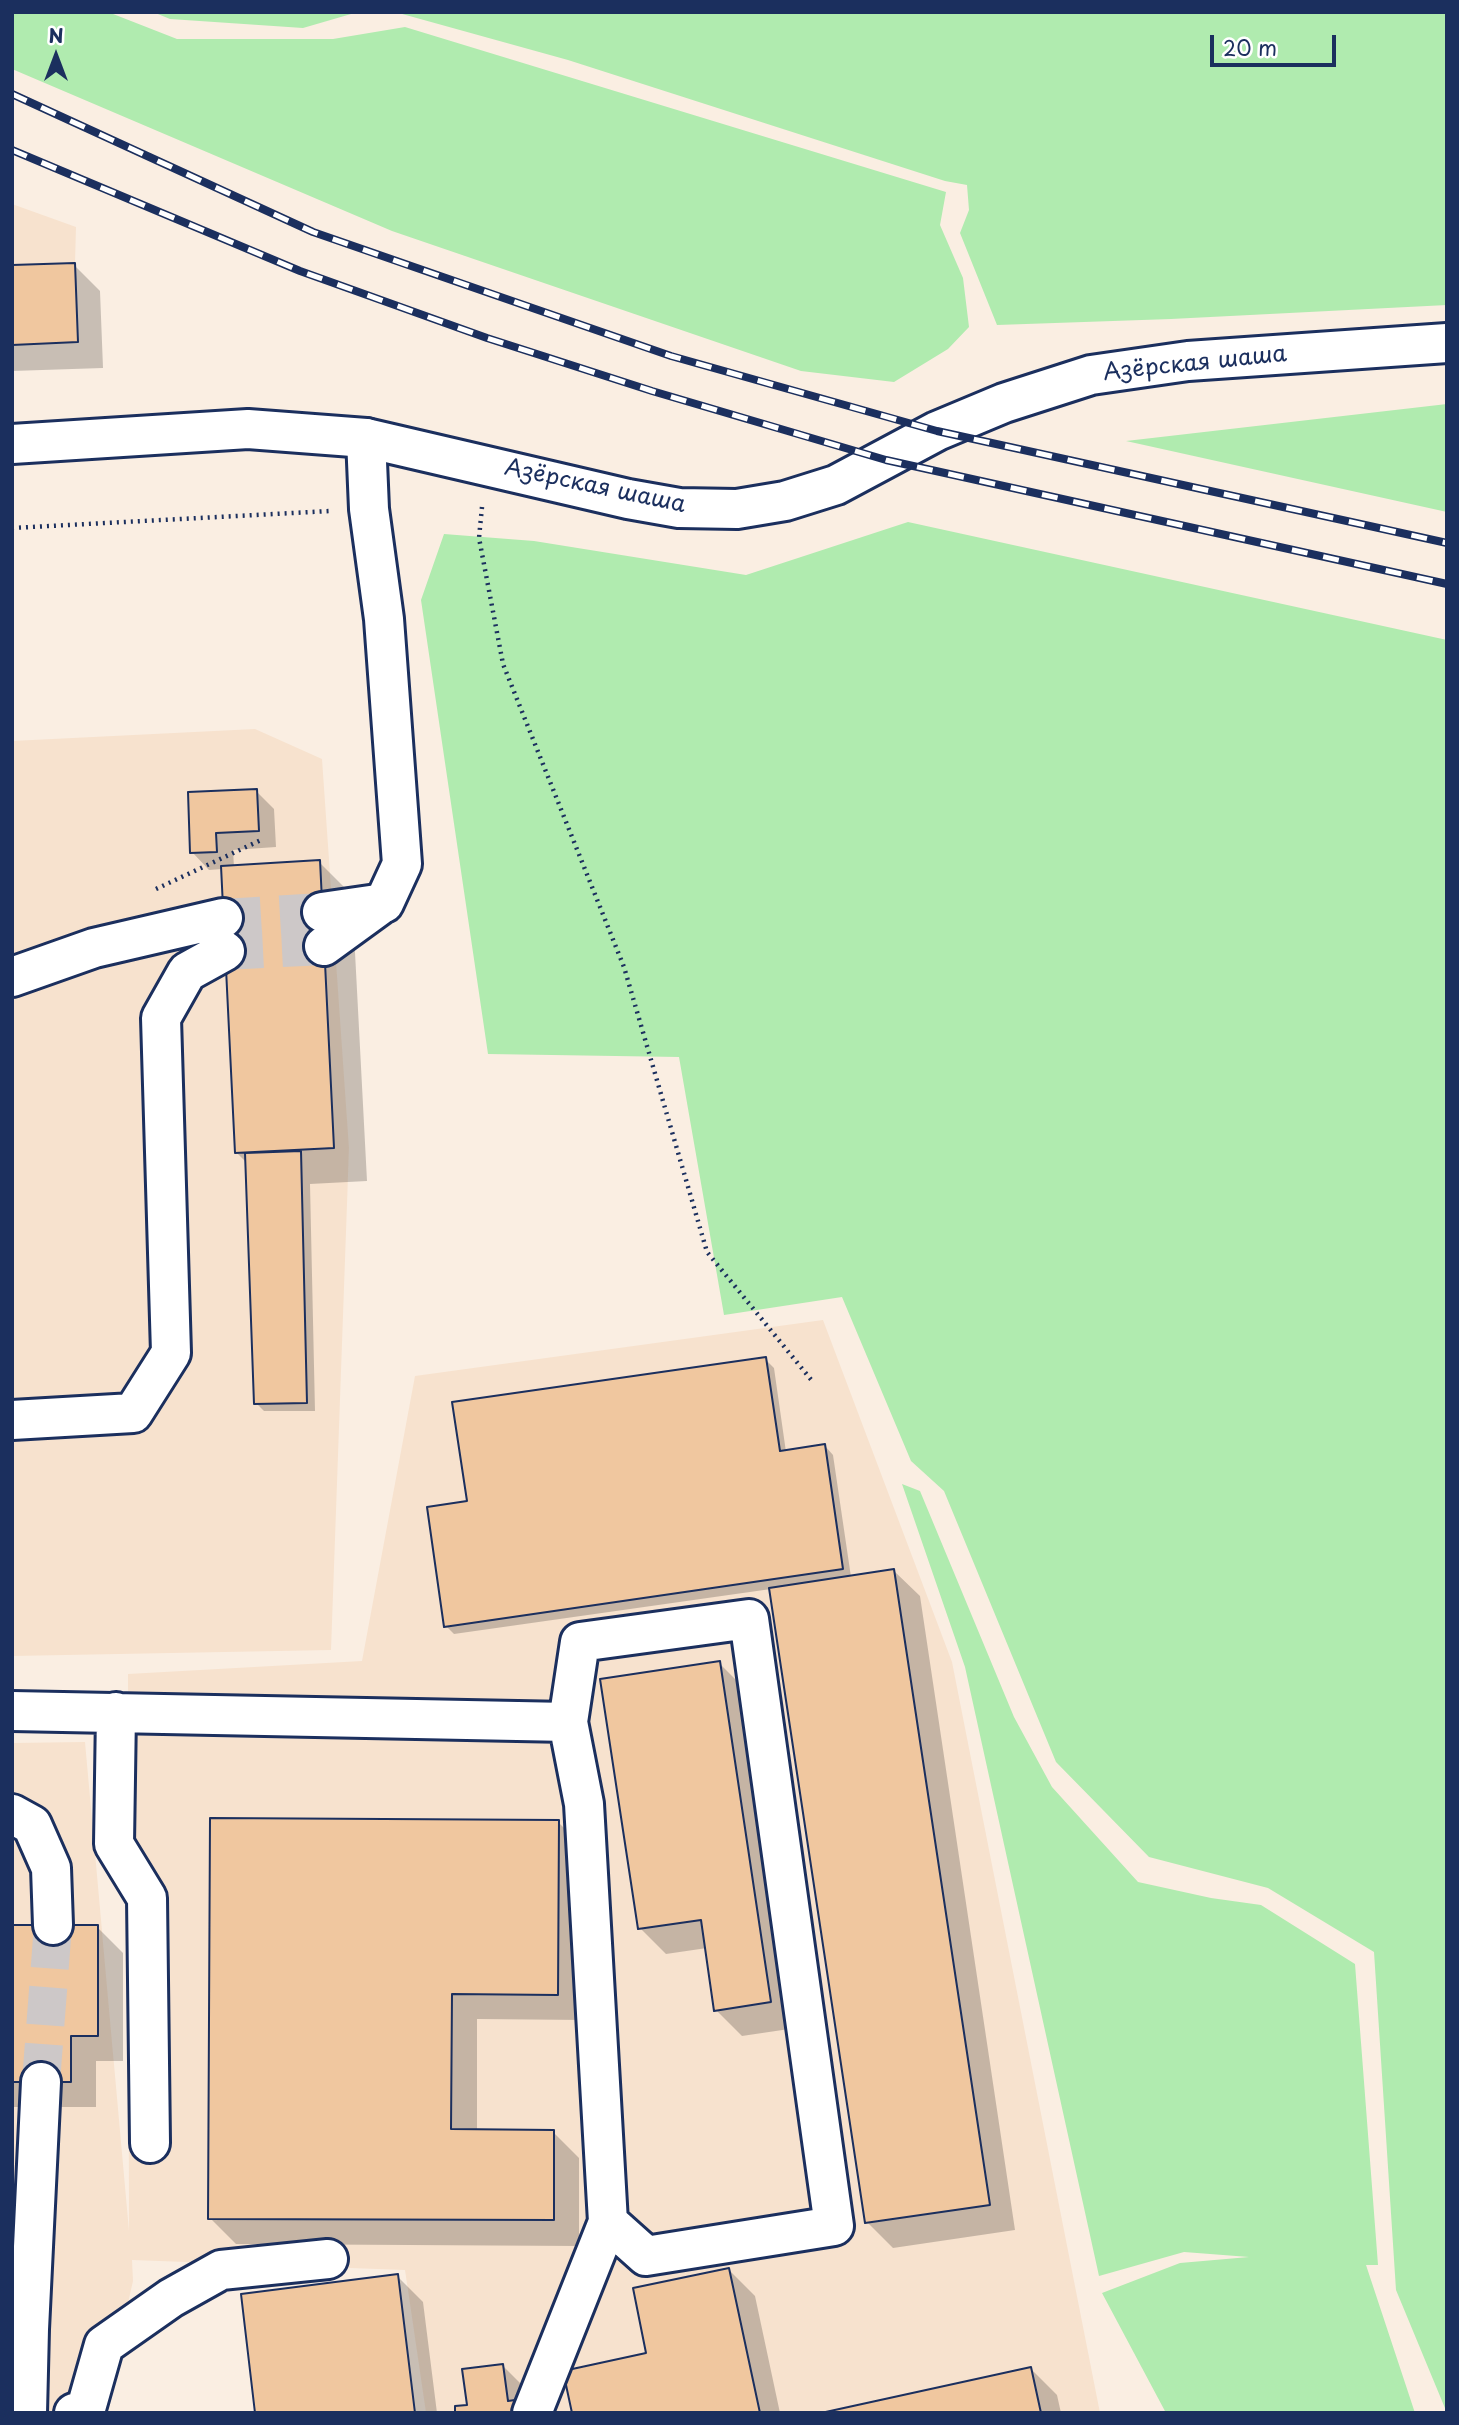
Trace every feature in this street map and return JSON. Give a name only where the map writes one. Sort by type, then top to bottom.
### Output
[{"type":"main road","name":"Азёрская шаша","points":[[12,444],[248,429],[366,438],[487,464],[628,499],[669,506],[737,509],[785,501],[836,485],[937,431],[1004,403],[1091,375],[1188,360],[1447,342]]},
{"type":"main road","points":[[323,929],[384,903],[402,864],[384,620],[369,509],[366,438]]},
{"type":"main road","points":[[12,977],[94,948],[224,934],[187,972],[161,1018],[171,1353],[133,1413],[12,1420]]},
{"type":"main road","points":[[532,2413],[608,2222],[584,1804],[568,1722],[580,1642],[749,1619],[834,2226],[646,2256],[608,2222]]},
{"type":"main road","points":[[12,1710],[568,1722]]},
{"type":"main road","points":[[116,1713],[114,1844],[147,1898],[150,2143]]},
{"type":"main road","points":[[12,1814],[32,1825],[51,1868],[53,1925]]},
{"type":"main road","points":[[27,2413],[41,2082]]},
{"type":"main road","points":[[74,2413],[85,2412],[103,2345],[171,2298],[221,2270],[328,2259]]},
{"type":"path","points":[[487,464],[479,538],[503,664],[624,967],[707,1252],[813,1382]]},
{"type":"path","points":[[12,528],[369,509]]},
{"type":"shaded area","points":[[12,204],[76,227],[78,342],[12,345]]},
{"type":"shaded area","points":[[255,729],[322,759],[349,1148],[331,1650],[12,1656],[12,741]]},
{"type":"shaded area","points":[[823,1320],[952,1662],[1100,2413],[426,2413],[405,2270],[132,2260],[133,2281],[103,2413],[12,2413],[12,1743],[85,1742],[129,2231],[128,1674],[362,1661],[415,1376]]},
{"type":"green space","points":[[12,12],[108,12],[177,39],[333,39],[405,27],[946,192],[940,225],[963,278],[969,327],[948,349],[894,382],[801,371],[392,231],[12,69]]},
{"type":"green space","points":[[153,12],[358,12],[303,28],[170,19]]},
{"type":"green space","points":[[395,12],[1447,12],[1447,305],[997,325],[960,233],[969,210],[967,185],[945,181],[568,60]]},
{"type":"green space","points":[[1447,404],[1447,512],[1126,441]]},
{"type":"green space","points":[[908,522],[1447,640],[1447,2413],[1396,2290],[1374,1952],[1268,1888],[1149,1857],[1056,1762],[944,1491],[911,1461],[842,1297],[724,1315],[679,1057],[488,1054],[421,600],[444,534],[534,541],[746,575]]},
{"type":"green space","points":[[902,1484],[920,1491],[1014,1717],[1052,1787],[1138,1882],[1211,1898],[1261,1905],[1355,1964],[1378,2265],[1366,2265],[1415,2413],[1166,2413],[1102,2293],[1180,2263],[1249,2257],[1184,2252],[1099,2276],[965,1667]]},
{"type":"building","points":[[75,263],[78,342],[12,345],[12,265]]},
{"type":"building","points":[[257,789],[259,831],[216,833],[217,852],[190,853],[188,792]]},
{"type":"building","points":[[320,860],[334,1148],[235,1153],[221,866]]},
{"type":"building","points":[[301,1151],[307,1403],[254,1404],[245,1153]]},
{"type":"building","points":[[766,1357],[780,1451],[825,1444],[843,1569],[444,1627],[427,1507],[467,1501],[452,1402]]},
{"type":"building","points":[[894,1569],[990,2205],[865,2223],[769,1588]]},
{"type":"building","points":[[720,1661],[771,2002],[714,2011],[701,1920],[638,1929],[600,1679]]},
{"type":"building","points":[[210,1818],[559,1820],[558,1995],[452,1994],[451,2129],[554,2130],[554,2220],[208,2219]]},
{"type":"building","points":[[12,1925],[98,1925],[98,2036],[71,2036],[71,2082],[12,2082]]},
{"type":"building","points":[[729,2268],[760,2413],[572,2413],[563,2371],[646,2353],[633,2288]]},
{"type":"building","points":[[398,2274],[415,2413],[255,2413],[241,2294]]},
{"type":"building","points":[[503,2364],[508,2401],[515,2400],[517,2413],[455,2413],[455,2406],[467,2405],[462,2369]]},
{"type":"building","points":[[1031,2367],[1041,2413],[821,2413]]},
{"type":"tunnel","points":[[223,918],[322,912]]},
{"type":"tunnel","points":[[225,951],[324,946]]},
{"type":"tunnel","points":[[41,2082],[53,1925]]},
{"type":"railway","points":[[12,94],[313,232],[671,356],[937,431],[1447,543]]},
{"type":"railway","points":[[12,150],[300,271],[487,338],[652,391],[886,460],[1447,584]]}]
